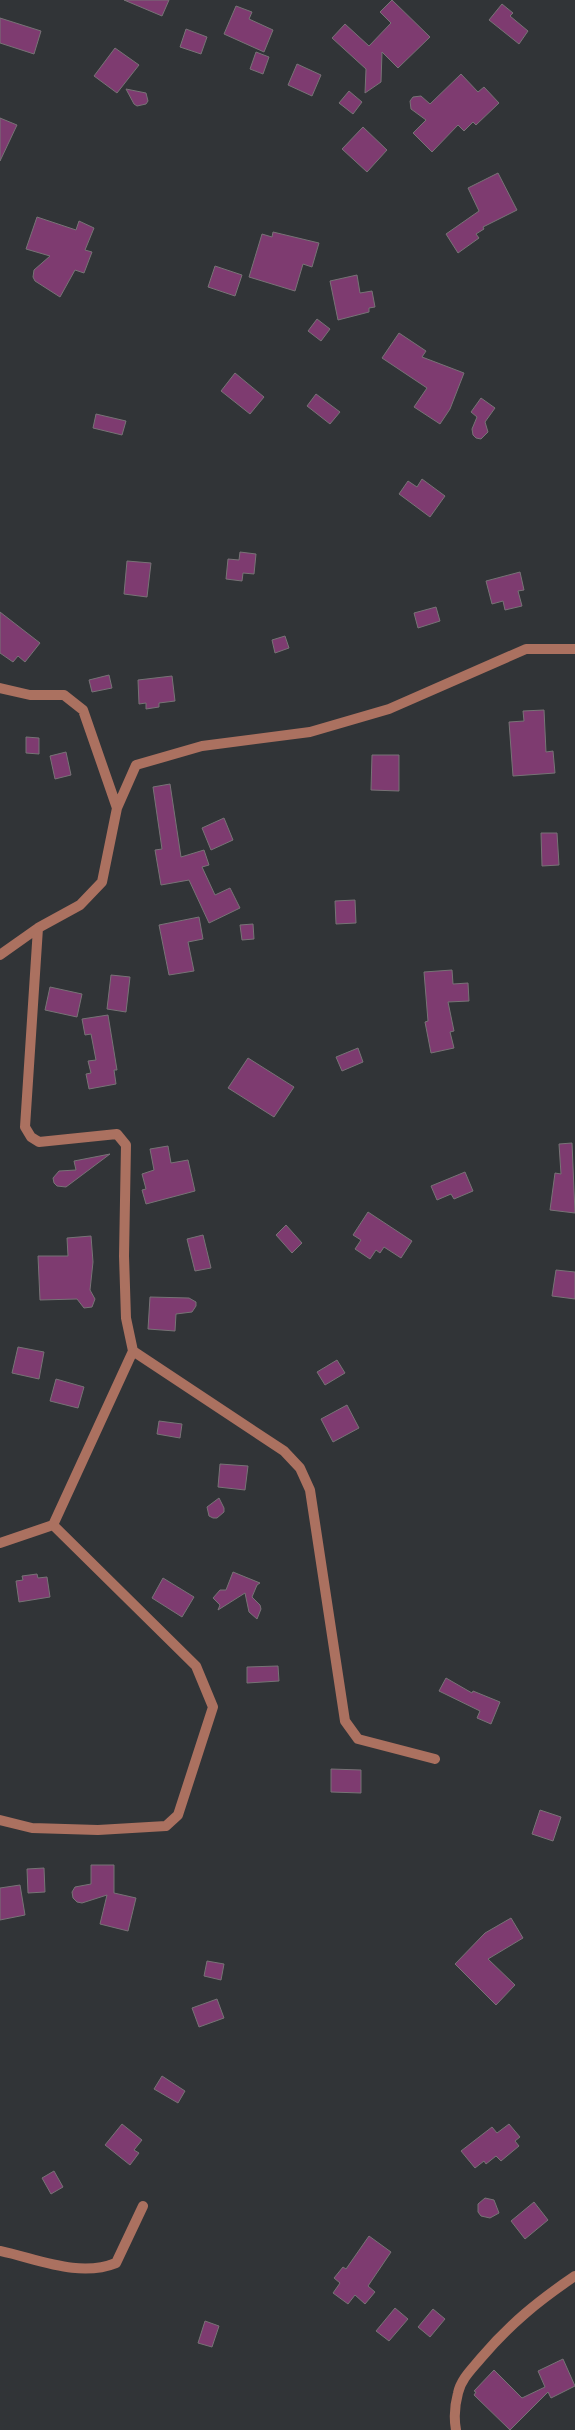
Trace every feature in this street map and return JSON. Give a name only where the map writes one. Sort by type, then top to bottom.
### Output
[{"type":"street","points":[[0,955],[38,928],[80,905],[102,882],[118,808],[136,765],[202,746],[310,732],[389,709],[526,649],[575,649]]},
{"type":"street","points":[[0,688],[30,695],[64,695],[83,710],[118,808]]},
{"type":"street","points":[[0,1543],[53,1525],[133,1352],[125,1310],[124,1256],[126,1144],[117,1134],[39,1142],[31,1137],[25,1127],[38,928]]},
{"type":"street","points":[[133,1352],[284,1451],[300,1468],[310,1490],[345,1721],[358,1739],[435,1759]]},
{"type":"street","points":[[0,1820],[32,1828],[98,1830],[166,1826],[178,1816],[213,1707],[196,1666],[53,1525]]},
{"type":"street","points":[[0,2251],[82,2270],[101,2270],[116,2263],[143,2206]]},
{"type":"street","points":[[456,2430],[455,2422],[458,2394],[466,2376],[504,2330],[545,2296],[575,2276]]},
{"type":"building","points":[[124,0],[169,0],[162,16]]},
{"type":"building","points":[[392,0],[430,37],[398,68],[382,52],[381,82],[365,93],[366,69],[332,38],[345,24],[369,46],[391,23],[380,12]]},
{"type":"building","points":[[502,4],[513,13],[510,16],[528,31],[519,44],[489,20]]},
{"type":"building","points":[[236,6],[252,12],[249,19],[273,30],[264,52],[224,34]]},
{"type":"building","points":[[0,18],[41,31],[34,54],[0,43]]},
{"type":"building","points":[[186,29],[207,37],[201,54],[180,47]]},
{"type":"building","points":[[115,48],[139,65],[117,93],[94,76]]},
{"type":"building","points":[[256,52],[269,57],[263,74],[250,69]]},
{"type":"building","points":[[297,64],[321,75],[312,96],[288,85]]},
{"type":"building","points":[[461,74],[478,92],[484,87],[499,103],[476,125],[473,122],[464,131],[458,125],[432,152],[413,133],[426,120],[411,109],[410,101],[413,97],[421,96],[430,104]]},
{"type":"building","points":[[126,89],[146,93],[148,101],[146,104],[137,106],[134,104]]},
{"type":"building","points":[[349,91],[362,102],[353,114],[339,103]]},
{"type":"building","points":[[0,118],[17,125],[0,161]]},
{"type":"building","points":[[363,127],[387,150],[367,172],[342,149]]},
{"type":"building","points":[[498,173],[517,210],[483,227],[484,229],[476,234],[479,238],[458,253],[446,234],[479,211],[468,188]]},
{"type":"building","points":[[37,217],[76,230],[79,221],[94,228],[85,250],[92,252],[84,273],[75,270],[60,297],[35,281],[33,277],[34,270],[50,256],[26,249]]},
{"type":"building","points":[[273,232],[319,243],[312,267],[303,264],[295,291],[249,277],[262,234],[272,237]]},
{"type":"building","points":[[215,266],[242,275],[235,296],[208,287]]},
{"type":"building","points":[[357,275],[360,293],[372,291],[375,307],[369,308],[369,312],[338,320],[330,281]]},
{"type":"building","points":[[317,319],[330,329],[321,341],[308,331]]},
{"type":"building","points":[[399,333],[426,351],[422,357],[464,373],[450,409],[440,424],[414,407],[427,388],[382,358]]},
{"type":"building","points":[[235,373],[264,397],[250,414],[221,391]]},
{"type":"building","points":[[316,394],[340,412],[330,424],[307,406]]},
{"type":"building","points":[[481,398],[495,408],[485,422],[488,432],[481,439],[476,438],[473,435],[472,429],[477,417],[471,412]]},
{"type":"building","points":[[96,414],[126,421],[122,435],[93,428]]},
{"type":"building","points":[[422,479],[445,496],[430,517],[399,494],[408,481],[417,487]]},
{"type":"building","points":[[240,552],[256,554],[254,574],[243,573],[242,581],[226,579],[228,559],[239,560]]},
{"type":"building","points":[[127,561],[151,563],[147,597],[124,594]]},
{"type":"building","points":[[520,572],[524,590],[518,591],[522,606],[505,610],[503,601],[492,604],[486,581]]},
{"type":"building","points":[[436,607],[440,621],[418,628],[414,613]]},
{"type":"building","points":[[0,612],[40,643],[25,662],[18,656],[13,662],[0,653]]},
{"type":"building","points":[[285,636],[289,648],[275,653],[272,640]]},
{"type":"building","points":[[109,675],[112,688],[92,692],[89,680]]},
{"type":"building","points":[[172,676],[175,701],[159,703],[159,707],[146,709],[146,703],[139,704],[138,680]]},
{"type":"building","points":[[544,710],[546,752],[553,751],[555,773],[513,776],[509,722],[524,721],[523,711]]},
{"type":"building","points":[[26,737],[39,738],[39,754],[26,753]]},
{"type":"building","points":[[66,752],[71,775],[55,779],[50,756]]},
{"type":"building","points":[[372,755],[399,755],[399,791],[371,790]]},
{"type":"building","points":[[170,784],[181,857],[204,850],[209,865],[202,867],[215,895],[230,888],[240,908],[209,923],[189,880],[161,885],[155,850],[162,849],[153,787]]},
{"type":"building","points":[[224,818],[233,840],[211,850],[202,828]]},
{"type":"building","points":[[541,833],[557,833],[559,865],[542,866]]},
{"type":"building","points":[[355,900],[356,923],[336,924],[335,901]]},
{"type":"building","points":[[199,917],[203,939],[188,942],[194,971],[169,975],[159,925]]},
{"type":"building","points":[[253,924],[254,939],[242,940],[240,925]]},
{"type":"building","points":[[452,970],[453,984],[468,983],[469,1001],[448,1002],[454,1031],[450,1032],[454,1048],[431,1053],[425,1022],[428,1021],[424,972]]},
{"type":"building","points":[[111,975],[130,977],[126,1012],[107,1009]]},
{"type":"building","points":[[50,987],[82,994],[77,1017],[45,1010]]},
{"type":"building","points":[[108,1015],[117,1070],[114,1070],[116,1084],[89,1089],[86,1074],[91,1073],[88,1061],[96,1060],[91,1034],[85,1035],[82,1019]]},
{"type":"building","points":[[358,1048],[363,1062],[342,1071],[336,1057]]},
{"type":"building","points":[[248,1058],[294,1087],[274,1117],[228,1088]]},
{"type":"building","points":[[572,1143],[575,1213],[550,1210],[555,1173],[561,1174],[559,1144]]},
{"type":"building","points":[[168,1146],[171,1163],[188,1160],[195,1191],[146,1204],[142,1190],[146,1189],[142,1174],[154,1170],[150,1149]]},
{"type":"building","points":[[110,1154],[66,1187],[57,1186],[54,1183],[53,1178],[59,1171],[76,1170],[74,1161]]},
{"type":"building","points":[[465,1172],[473,1191],[454,1199],[451,1194],[437,1200],[431,1186]]},
{"type":"building","points":[[368,1212],[412,1241],[401,1258],[384,1247],[380,1253],[376,1250],[370,1259],[355,1249],[361,1240],[353,1235]]},
{"type":"building","points":[[286,1225],[302,1243],[292,1253],[276,1235]]},
{"type":"building","points":[[203,1235],[211,1268],[195,1271],[187,1239]]},
{"type":"building","points":[[91,1236],[93,1262],[90,1290],[95,1299],[92,1307],[84,1308],[77,1299],[40,1300],[38,1256],[68,1256],[67,1238]]},
{"type":"building","points":[[556,1270],[575,1272],[575,1299],[552,1296]]},
{"type":"building","points":[[150,1297],[189,1298],[196,1302],[196,1306],[192,1312],[176,1314],[175,1331],[148,1329]]},
{"type":"building","points":[[18,1347],[44,1352],[39,1379],[12,1373]]},
{"type":"building","points":[[337,1360],[345,1373],[325,1385],[317,1372]]},
{"type":"building","points":[[56,1379],[84,1387],[78,1408],[50,1401]]},
{"type":"building","points":[[347,1405],[359,1428],[333,1442],[321,1419]]},
{"type":"building","points":[[159,1421],[182,1424],[180,1438],[157,1434]]},
{"type":"building","points":[[220,1464],[248,1466],[245,1490],[218,1487]]},
{"type":"building","points":[[219,1498],[224,1508],[224,1512],[217,1518],[213,1518],[209,1516],[207,1507]]},
{"type":"building","points":[[233,1572],[260,1583],[257,1585],[252,1597],[260,1605],[261,1609],[257,1619],[249,1612],[245,1593],[218,1610],[220,1605],[213,1598],[220,1590],[226,1590]]},
{"type":"building","points":[[37,1574],[38,1578],[47,1577],[50,1597],[19,1602],[16,1581],[23,1580],[22,1576]]},
{"type":"building","points":[[163,1578],[194,1597],[182,1617],[152,1598]]},
{"type":"building","points":[[278,1666],[279,1681],[247,1683],[247,1667]]},
{"type":"building","points":[[446,1678],[472,1693],[473,1691],[500,1702],[491,1724],[477,1718],[480,1711],[439,1691]]},
{"type":"building","points":[[331,1769],[361,1770],[361,1793],[331,1792]]},
{"type":"building","points":[[540,1810],[561,1817],[553,1841],[532,1834]]},
{"type":"building","points":[[91,1865],[114,1865],[114,1893],[136,1898],[128,1931],[100,1924],[107,1895],[82,1903],[77,1902],[73,1898],[72,1892],[75,1887],[91,1884]]},
{"type":"building","points":[[44,1868],[45,1892],[28,1893],[27,1869]]},
{"type":"building","points":[[20,1885],[25,1915],[0,1920],[0,1888]]},
{"type":"building","points":[[511,1918],[523,1938],[488,1959],[515,1985],[496,2005],[455,1964],[485,1933]]},
{"type":"building","points":[[207,1961],[224,1964],[221,1980],[204,1976]]},
{"type":"building","points":[[217,1999],[224,2018],[199,2027],[192,2008]]},
{"type":"building","points":[[162,2076],[185,2091],[178,2103],[154,2089]]},
{"type":"building","points":[[122,2124],[142,2140],[134,2150],[139,2153],[130,2165],[105,2145]]},
{"type":"building","points":[[509,2124],[520,2137],[515,2141],[519,2146],[501,2161],[496,2156],[486,2164],[484,2161],[475,2168],[461,2151],[492,2127],[497,2133]]},
{"type":"building","points":[[54,2171],[63,2187],[51,2194],[42,2178]]},
{"type":"building","points":[[485,2198],[494,2200],[499,2213],[490,2218],[481,2216],[478,2212],[478,2204]]},
{"type":"building","points":[[534,2202],[548,2220],[525,2239],[511,2221]]},
{"type":"building","points":[[369,2236],[391,2252],[368,2286],[375,2292],[365,2304],[355,2295],[348,2304],[333,2293],[340,2283],[334,2278],[343,2267],[346,2269]]},
{"type":"building","points":[[395,2308],[408,2319],[389,2341],[376,2331]]},
{"type":"building","points":[[433,2309],[445,2319],[430,2337],[418,2327]]},
{"type":"building","points":[[205,2321],[219,2326],[212,2347],[198,2343]]},
{"type":"building","points":[[563,2359],[575,2386],[551,2398],[548,2392],[510,2430],[474,2395],[476,2392],[474,2391],[494,2370],[522,2398],[545,2387],[538,2371]]}]
